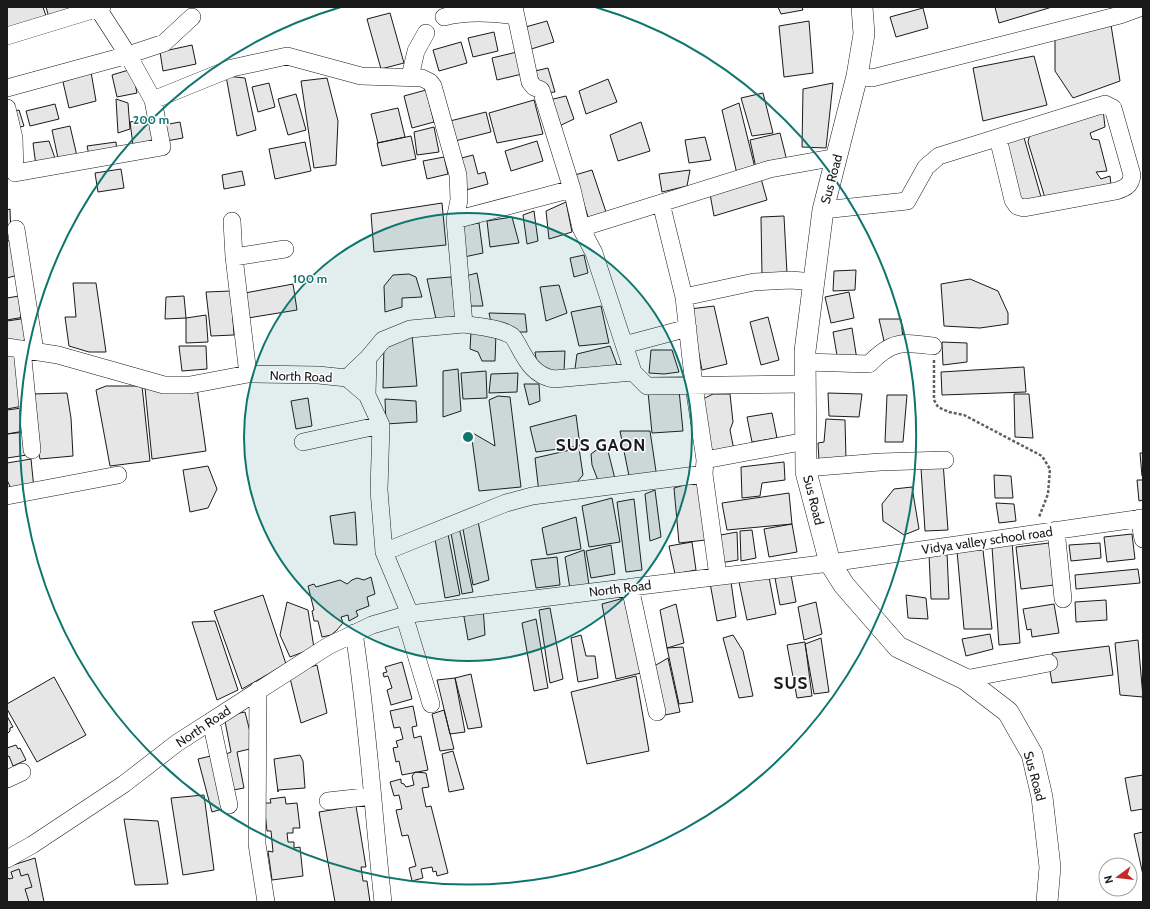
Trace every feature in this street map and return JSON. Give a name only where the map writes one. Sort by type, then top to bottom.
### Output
[{"type":"main road","name":"Sus Road","points":[[862,7],[864,34],[856,76],[823,210],[814,282],[805,362],[806,468],[830,563],[844,584],[898,647],[966,678],[1008,712],[1032,754],[1042,797],[1050,867],[1047,902]]},
{"type":"street","points":[[856,76],[872,78],[1120,15],[1142,7]]},
{"type":"street","points":[[7,36],[99,8],[128,55],[153,100],[162,147],[15,173],[14,138],[7,108]]},
{"type":"street","points":[[444,17],[457,14],[515,12],[530,82],[534,87],[541,90],[572,189],[581,228],[594,253],[633,372],[647,386],[806,384]]},
{"type":"street","points":[[7,88],[128,55],[164,43],[192,17]]},
{"type":"street","points":[[410,77],[416,51],[426,33]]},
{"type":"street","points":[[153,100],[232,68],[287,56],[361,76],[422,78],[433,86],[458,175],[459,200],[455,220],[464,324]]},
{"type":"street","points":[[823,210],[907,201],[926,167],[940,156],[1105,104],[1113,108],[1132,176],[1131,182],[1126,188],[1116,191],[1024,208],[1017,206],[1013,200],[998,138]]},
{"type":"street","points":[[581,228],[770,169],[837,157]]},
{"type":"street","points":[[455,220],[572,189]]},
{"type":"street","points":[[660,203],[684,297],[718,576]]},
{"type":"street","points":[[232,221],[234,257],[248,374]]},
{"type":"street","points":[[16,229],[22,349],[32,450]]},
{"type":"street","points":[[234,257],[285,249]]},
{"type":"street","points":[[684,297],[754,282],[814,282]]},
{"type":"street","points":[[347,378],[384,340],[410,329],[464,324],[498,331],[513,337],[533,368],[541,376],[547,378],[554,379],[633,372]]},
{"type":"street","points":[[624,345],[688,328]]},
{"type":"street","points":[[805,362],[869,364],[886,348],[895,345],[909,343],[933,346]]},
{"type":"street","name":"North Road","points":[[22,349],[58,355],[164,385],[190,385],[248,374],[347,378],[367,395],[381,425],[379,490],[384,552],[407,614]]},
{"type":"street","points":[[367,395],[368,358]]},
{"type":"street","points":[[303,442],[381,425]]},
{"type":"street","points":[[384,552],[506,503],[532,496],[704,467],[806,440]]},
{"type":"street","points":[[806,468],[945,460]]},
{"type":"street","points":[[7,496],[118,475]]},
{"type":"street","points":[[1141,518],[1143,539]]},
{"type":"street","name":"Vidya valley school road","points":[[830,563],[1141,518]]},
{"type":"street","points":[[1056,530],[1063,599]]},
{"type":"street","name":"North Road","points":[[7,859],[32,845],[124,784],[177,743],[258,690],[328,646],[354,633],[407,614],[830,563]]},
{"type":"street","points":[[630,587],[657,712]]},
{"type":"street","points":[[407,614],[431,704]]},
{"type":"street","points":[[354,633],[374,796],[376,846],[383,902]]},
{"type":"street","points":[[966,678],[1049,664]]},
{"type":"street","points":[[258,690],[257,844],[266,902]]},
{"type":"street","points":[[211,721],[229,806]]},
{"type":"street","points":[[328,801],[374,796]]},
{"type":"path","points":[[933,346],[934,400],[938,407],[948,412],[964,415],[1042,456],[1050,469],[1048,494],[1034,534]]},
{"type":"building","points":[[7,7],[43,7],[47,19],[7,31]]},
{"type":"building","points":[[46,7],[91,7],[50,21]]},
{"type":"building","points":[[778,7],[802,7],[803,10],[781,14]]},
{"type":"building","points":[[995,7],[1052,7],[999,23]]},
{"type":"building","points":[[923,8],[928,28],[896,37],[890,17]]},
{"type":"building","points":[[390,13],[404,63],[381,69],[367,19]]},
{"type":"building","points":[[547,21],[554,42],[528,50],[522,28]]},
{"type":"building","points":[[809,21],[813,73],[784,77],[779,26]]},
{"type":"building","points":[[1111,25],[1120,81],[1073,98],[1055,71],[1055,35]]},
{"type":"building","points":[[494,32],[498,51],[473,57],[468,38]]},
{"type":"building","points":[[461,42],[467,63],[439,71],[433,50]]},
{"type":"building","points":[[192,45],[196,64],[163,71],[160,52]]},
{"type":"building","points":[[517,52],[522,74],[497,80],[492,58]]},
{"type":"building","points":[[1034,56],[1047,105],[983,121],[973,68]]},
{"type":"building","points":[[548,68],[555,92],[544,93],[535,71]]},
{"type":"building","points":[[132,69],[137,93],[117,97],[112,75]]},
{"type":"building","points":[[91,72],[96,101],[69,108],[63,82]]},
{"type":"building","points":[[226,76],[245,78],[256,130],[237,136]]},
{"type":"building","points":[[327,78],[338,121],[336,165],[314,168],[301,81]]},
{"type":"building","points":[[608,79],[617,102],[586,114],[579,91]]},
{"type":"building","points":[[269,83],[275,107],[258,112],[252,87]]},
{"type":"building","points":[[833,83],[826,148],[802,147],[803,89]]},
{"type":"building","points":[[426,90],[434,122],[412,128],[404,96]]},
{"type":"building","points":[[763,93],[773,133],[752,136],[741,98]]},
{"type":"building","points":[[296,94],[306,130],[288,135],[278,99]]},
{"type":"building","points":[[566,96],[574,119],[555,128],[549,100]]},
{"type":"building","points":[[116,99],[128,103],[130,129],[118,133]]},
{"type":"building","points":[[534,100],[543,134],[497,143],[489,113]]},
{"type":"building","points":[[739,103],[755,168],[737,174],[722,110]]},
{"type":"building","points":[[55,104],[59,119],[30,126],[26,111]]},
{"type":"building","points":[[398,108],[405,137],[378,143],[371,114]]},
{"type":"building","points":[[1103,109],[1105,127],[1090,133],[1092,139],[1099,140],[1107,171],[1096,172],[1101,179],[1110,176],[1111,185],[1045,198],[1028,142],[1031,130]]},
{"type":"building","points":[[19,110],[24,126],[14,129],[9,113]]},
{"type":"building","points":[[486,112],[491,132],[455,141],[450,121]]},
{"type":"building","points":[[150,119],[154,142],[133,145],[130,122]]},
{"type":"building","points":[[180,122],[183,138],[161,142],[158,126]]},
{"type":"building","points":[[641,122],[650,151],[618,161],[610,135]]},
{"type":"building","points":[[70,126],[77,156],[59,163],[52,130]]},
{"type":"building","points":[[434,127],[439,152],[417,155],[414,132]]},
{"type":"building","points":[[780,133],[787,161],[756,168],[750,140]]},
{"type":"building","points":[[1023,134],[1041,197],[1018,203],[1005,140]]},
{"type":"building","points":[[411,136],[416,159],[382,166],[377,143]]},
{"type":"building","points":[[705,137],[711,160],[689,163],[685,140]]},
{"type":"building","points":[[49,141],[56,161],[36,166],[33,143]]},
{"type":"building","points":[[537,141],[543,161],[511,171],[505,151]]},
{"type":"building","points":[[116,142],[117,152],[89,155],[87,146]]},
{"type":"building","points":[[305,142],[311,171],[275,179],[269,149]]},
{"type":"building","points":[[473,155],[478,174],[485,172],[488,184],[466,190],[458,159]]},
{"type":"building","points":[[444,157],[448,174],[427,179],[423,161]]},
{"type":"building","points":[[121,169],[124,188],[98,192],[95,173]]},
{"type":"building","points":[[592,170],[607,215],[589,220],[575,175]]},
{"type":"building","points":[[690,170],[687,186],[662,192],[659,174]]},
{"type":"building","points":[[242,171],[245,185],[224,189],[222,175]]},
{"type":"building","points":[[760,175],[767,200],[714,216],[710,194]]},
{"type":"building","points":[[566,202],[572,232],[549,239],[546,211]]},
{"type":"building","points":[[442,203],[446,245],[374,252],[371,214]]},
{"type":"building","points":[[10,209],[11,236],[7,237],[7,210]]},
{"type":"building","points":[[534,211],[538,241],[527,244],[523,215]]},
{"type":"building","points":[[784,216],[787,274],[762,276],[761,217]]},
{"type":"building","points":[[512,217],[519,243],[490,247],[487,221]]},
{"type":"building","points":[[479,223],[483,253],[464,257],[460,226]]},
{"type":"building","points":[[15,240],[18,275],[7,278],[7,241]]},
{"type":"building","points":[[584,255],[588,273],[574,277],[570,258]]},
{"type":"building","points":[[856,270],[855,290],[833,291],[834,271]]},
{"type":"building","points":[[477,273],[483,306],[467,306],[462,277]]},
{"type":"building","points":[[409,274],[416,277],[422,297],[402,298],[402,307],[385,312],[384,286],[393,275]]},
{"type":"building","points":[[451,277],[457,318],[436,319],[427,279]]},
{"type":"building","points":[[970,279],[998,291],[1008,313],[1008,324],[980,328],[944,326],[941,284]]},
{"type":"building","points":[[73,283],[96,283],[106,352],[89,352],[69,346],[65,317],[76,317]]},
{"type":"building","points":[[293,284],[297,310],[248,318],[245,293]]},
{"type":"building","points":[[559,285],[567,313],[546,321],[540,287]]},
{"type":"building","points":[[231,291],[234,335],[211,336],[206,292]]},
{"type":"building","points":[[849,292],[854,318],[831,323],[825,297]]},
{"type":"building","points":[[19,296],[21,319],[7,321],[7,298]]},
{"type":"building","points":[[184,296],[186,318],[165,319],[166,297]]},
{"type":"building","points":[[601,306],[609,343],[579,346],[571,312]]},
{"type":"building","points":[[714,306],[727,364],[702,370],[690,309]]},
{"type":"building","points":[[489,313],[525,314],[527,332],[503,332],[492,327]]},
{"type":"building","points":[[206,315],[208,342],[186,343],[186,318]]},
{"type":"building","points":[[24,317],[26,340],[7,343],[7,320]]},
{"type":"building","points":[[768,317],[779,360],[761,365],[750,322]]},
{"type":"building","points":[[879,319],[901,319],[903,339],[884,341]]},
{"type":"building","points":[[852,328],[857,360],[838,361],[833,332]]},
{"type":"building","points":[[471,332],[496,333],[495,361],[482,361],[478,352],[470,349]]},
{"type":"building","points":[[412,335],[417,386],[383,388],[384,344]]},
{"type":"building","points":[[942,342],[967,343],[967,362],[943,365]]},
{"type":"building","points":[[179,346],[206,346],[207,369],[182,371]]},
{"type":"building","points":[[610,346],[619,370],[574,376],[577,354]]},
{"type":"building","points":[[651,350],[672,350],[679,372],[664,374],[649,373]]},
{"type":"building","points":[[20,351],[23,406],[7,409],[7,354]]},
{"type":"building","points":[[565,351],[564,371],[538,370],[535,352]]},
{"type":"building","points":[[1024,367],[1026,392],[942,395],[941,372]]},
{"type":"building","points":[[458,369],[461,411],[443,417],[443,371]]},
{"type":"building","points":[[486,371],[487,398],[463,399],[461,373]]},
{"type":"building","points":[[518,373],[517,392],[489,393],[491,374]]},
{"type":"building","points":[[524,384],[539,384],[540,401],[529,405]]},
{"type":"building","points":[[106,386],[142,386],[150,461],[110,466],[96,390]]},
{"type":"building","points":[[145,388],[197,388],[206,451],[152,459]]},
{"type":"building","points":[[679,390],[683,431],[652,433],[648,392]]},
{"type":"building","points":[[67,393],[71,418],[73,456],[40,459],[32,424],[32,394]]},
{"type":"building","points":[[828,393],[862,394],[859,417],[829,416]]},
{"type":"building","points":[[713,394],[730,394],[733,422],[730,430],[734,450],[710,451],[701,400]]},
{"type":"building","points":[[1014,394],[1029,394],[1033,438],[1015,437]]},
{"type":"building","points":[[887,395],[907,395],[903,442],[885,442]]},
{"type":"building","points":[[498,396],[510,397],[521,487],[479,491],[471,432],[495,446],[489,400]]},
{"type":"building","points":[[308,398],[312,426],[296,429],[291,401]]},
{"type":"building","points":[[385,399],[416,401],[417,422],[386,424]]},
{"type":"building","points":[[22,408],[24,431],[7,434],[7,410]]},
{"type":"building","points":[[772,413],[777,438],[752,442],[747,417]]},
{"type":"building","points":[[576,415],[580,446],[536,452],[530,427]]},
{"type":"building","points":[[826,419],[845,420],[846,460],[819,461],[818,443],[824,442]]},
{"type":"building","points":[[620,431],[650,431],[657,478],[630,481]]},
{"type":"building","points":[[25,432],[27,455],[7,458],[7,434]]},
{"type":"building","points":[[606,443],[615,479],[599,483],[592,465],[591,454]]},
{"type":"building","points":[[579,448],[583,475],[571,489],[539,493],[535,458]]},
{"type":"building","points":[[1140,453],[1143,453],[1143,476],[1142,476]]},
{"type":"building","points":[[31,459],[34,489],[13,493],[7,480],[7,463]]},
{"type":"building","points":[[784,462],[785,480],[762,483],[760,496],[742,498],[741,467]]},
{"type":"building","points":[[943,462],[948,530],[925,531],[921,468]]},
{"type":"building","points":[[208,466],[217,489],[208,508],[190,512],[183,470]]},
{"type":"building","points":[[994,475],[1011,476],[1013,498],[995,498]]},
{"type":"building","points":[[702,480],[706,540],[679,543],[674,488]]},
{"type":"building","points":[[1137,480],[1143,480],[1143,500],[1139,501]]},
{"type":"building","points":[[912,487],[919,529],[904,535],[883,521],[882,504],[894,489]]},
{"type":"building","points":[[655,490],[661,537],[650,541],[645,494]]},
{"type":"building","points":[[789,493],[792,524],[727,530],[722,503]]},
{"type":"building","points":[[612,498],[620,542],[589,547],[582,506]]},
{"type":"building","points":[[634,499],[642,570],[626,572],[617,502]]},
{"type":"building","points":[[996,503],[1014,504],[1016,521],[999,523]]},
{"type":"building","points":[[355,512],[357,545],[334,544],[330,516]]},
{"type":"building","points":[[576,517],[581,549],[547,555],[542,528]]},
{"type":"building","points":[[478,521],[489,580],[473,585],[463,529]]},
{"type":"building","points":[[792,524],[797,552],[769,557],[764,529]]},
{"type":"building","points":[[459,527],[473,592],[462,594],[451,533]]},
{"type":"building","points":[[752,530],[756,558],[741,561],[740,531]]},
{"type":"building","points":[[737,532],[738,560],[720,563],[715,536]]},
{"type":"building","points":[[448,534],[460,595],[445,598],[435,539]]},
{"type":"building","points":[[1132,534],[1135,559],[1107,562],[1104,537]]},
{"type":"building","points":[[692,542],[696,570],[675,574],[669,546]]},
{"type":"building","points":[[1012,542],[1020,643],[999,645],[992,547]]},
{"type":"building","points":[[1049,543],[1054,585],[1021,589],[1016,547]]},
{"type":"building","points":[[1100,543],[1101,558],[1071,561],[1069,545]]},
{"type":"building","points":[[611,545],[615,574],[591,578],[586,551]]},
{"type":"building","points":[[584,550],[589,585],[570,589],[565,557]]},
{"type":"building","points":[[983,550],[992,629],[964,629],[957,551]]},
{"type":"building","points":[[947,552],[949,599],[931,599],[929,554]]},
{"type":"building","points":[[557,557],[560,585],[536,588],[531,560]]},
{"type":"building","points":[[1138,569],[1140,583],[1076,589],[1075,575]]},
{"type":"building","points":[[791,575],[796,602],[780,605],[775,578]]},
{"type":"building","points":[[371,577],[375,594],[367,597],[369,606],[356,611],[358,616],[349,621],[348,615],[341,617],[343,623],[336,631],[331,635],[322,637],[318,621],[314,621],[312,611],[314,610],[308,586],[314,584],[316,587],[340,580],[347,584],[357,578],[364,580]]},
{"type":"building","points":[[769,577],[776,614],[747,620],[739,582]]},
{"type":"building","points":[[731,582],[736,617],[717,621],[710,583]]},
{"type":"building","points":[[263,595],[286,664],[242,689],[214,611]]},
{"type":"building","points":[[906,595],[926,598],[928,619],[908,618]]},
{"type":"building","points":[[624,598],[641,673],[616,679],[602,604]]},
{"type":"building","points":[[1106,600],[1107,620],[1076,622],[1075,602]]},
{"type":"building","points":[[287,602],[308,610],[314,648],[290,657],[280,635]]},
{"type":"building","points":[[816,602],[822,634],[804,640],[798,607]]},
{"type":"building","points":[[676,604],[684,643],[667,648],[660,610]]},
{"type":"building","points":[[1054,604],[1059,633],[1032,637],[1031,629],[1027,630],[1023,609]]},
{"type":"building","points":[[483,607],[485,635],[468,640],[463,611]]},
{"type":"building","points":[[550,608],[563,679],[550,683],[539,610]]},
{"type":"building","points":[[536,619],[548,688],[534,691],[522,623]]},
{"type":"building","points":[[215,621],[238,690],[217,700],[192,622]]},
{"type":"building","points":[[990,634],[993,649],[966,656],[962,639]]},
{"type":"building","points":[[581,635],[586,656],[595,656],[598,678],[578,682],[571,638]]},
{"type":"building","points":[[733,635],[743,651],[753,696],[739,698],[723,638]]},
{"type":"building","points":[[821,638],[829,692],[814,694],[805,644]]},
{"type":"building","points":[[1138,640],[1143,697],[1120,695],[1115,643]]},
{"type":"building","points":[[805,642],[812,696],[797,698],[787,645]]},
{"type":"building","points":[[1109,646],[1113,675],[1052,683],[1049,665],[1053,664],[1052,653]]},
{"type":"building","points":[[683,647],[693,702],[679,704],[667,648]]},
{"type":"building","points":[[668,658],[680,712],[660,716],[651,668]]},
{"type":"building","points":[[402,662],[412,699],[391,705],[387,690],[392,688],[388,676],[384,677],[383,673],[387,672],[385,667]]},
{"type":"building","points":[[317,665],[327,713],[301,723],[289,674]]},
{"type":"building","points":[[471,674],[482,727],[468,729],[455,678]]},
{"type":"building","points":[[636,676],[649,751],[587,764],[571,692]]},
{"type":"building","points":[[54,677],[86,735],[37,762],[7,709],[7,704]]},
{"type":"building","points":[[455,678],[465,732],[450,734],[437,680]]},
{"type":"building","points":[[413,706],[417,726],[412,727],[414,738],[421,736],[428,770],[402,775],[399,761],[396,762],[393,748],[398,747],[396,741],[403,739],[400,727],[394,728],[390,711]]},
{"type":"building","points":[[444,710],[454,749],[440,751],[432,714]]},
{"type":"building","points":[[245,712],[254,748],[237,752],[244,788],[228,791],[221,756],[231,752],[224,716]]},
{"type":"building","points":[[7,716],[13,727],[10,728],[10,731],[7,734]]},
{"type":"building","points":[[16,745],[18,749],[20,748],[26,760],[13,766],[9,756],[7,757],[7,748]]},
{"type":"building","points":[[453,751],[464,789],[449,792],[442,754]]},
{"type":"building","points":[[215,755],[229,807],[212,812],[198,759]]},
{"type":"building","points":[[300,755],[303,761],[305,788],[278,790],[278,792],[274,759]]},
{"type":"building","points":[[415,772],[426,773],[429,787],[422,788],[426,807],[431,806],[448,873],[437,876],[436,871],[433,872],[432,867],[421,869],[423,878],[412,881],[409,868],[416,866],[408,835],[402,836],[396,810],[402,809],[399,795],[394,796],[390,782],[401,779],[401,783],[406,787],[414,785],[412,776]]},
{"type":"building","points":[[1143,775],[1143,809],[1131,811],[1125,778]]},
{"type":"building","points":[[204,795],[214,870],[183,875],[171,798]]},
{"type":"building","points":[[285,797],[286,804],[297,803],[300,828],[293,828],[293,833],[287,833],[288,842],[294,842],[294,848],[300,847],[303,876],[272,880],[268,851],[273,852],[271,831],[267,831],[264,803],[271,803],[270,799]]},
{"type":"building","points":[[356,806],[366,867],[361,867],[363,881],[367,881],[370,902],[335,902],[319,812]]},
{"type":"building","points":[[124,819],[158,821],[168,884],[135,885]]},
{"type":"building","points":[[1143,832],[1143,875],[1134,834]]},
{"type":"building","points":[[35,858],[44,902],[7,902],[7,867]]},
{"type":"building","points":[[19,869],[21,876],[28,874],[32,887],[25,889],[29,902],[7,902],[7,877],[9,879],[13,878],[11,872]]},
{"type":"district","name":"SUS GAON","points":[[601,445]]},
{"type":"district","name":"SUS","points":[[791,683]]}]
